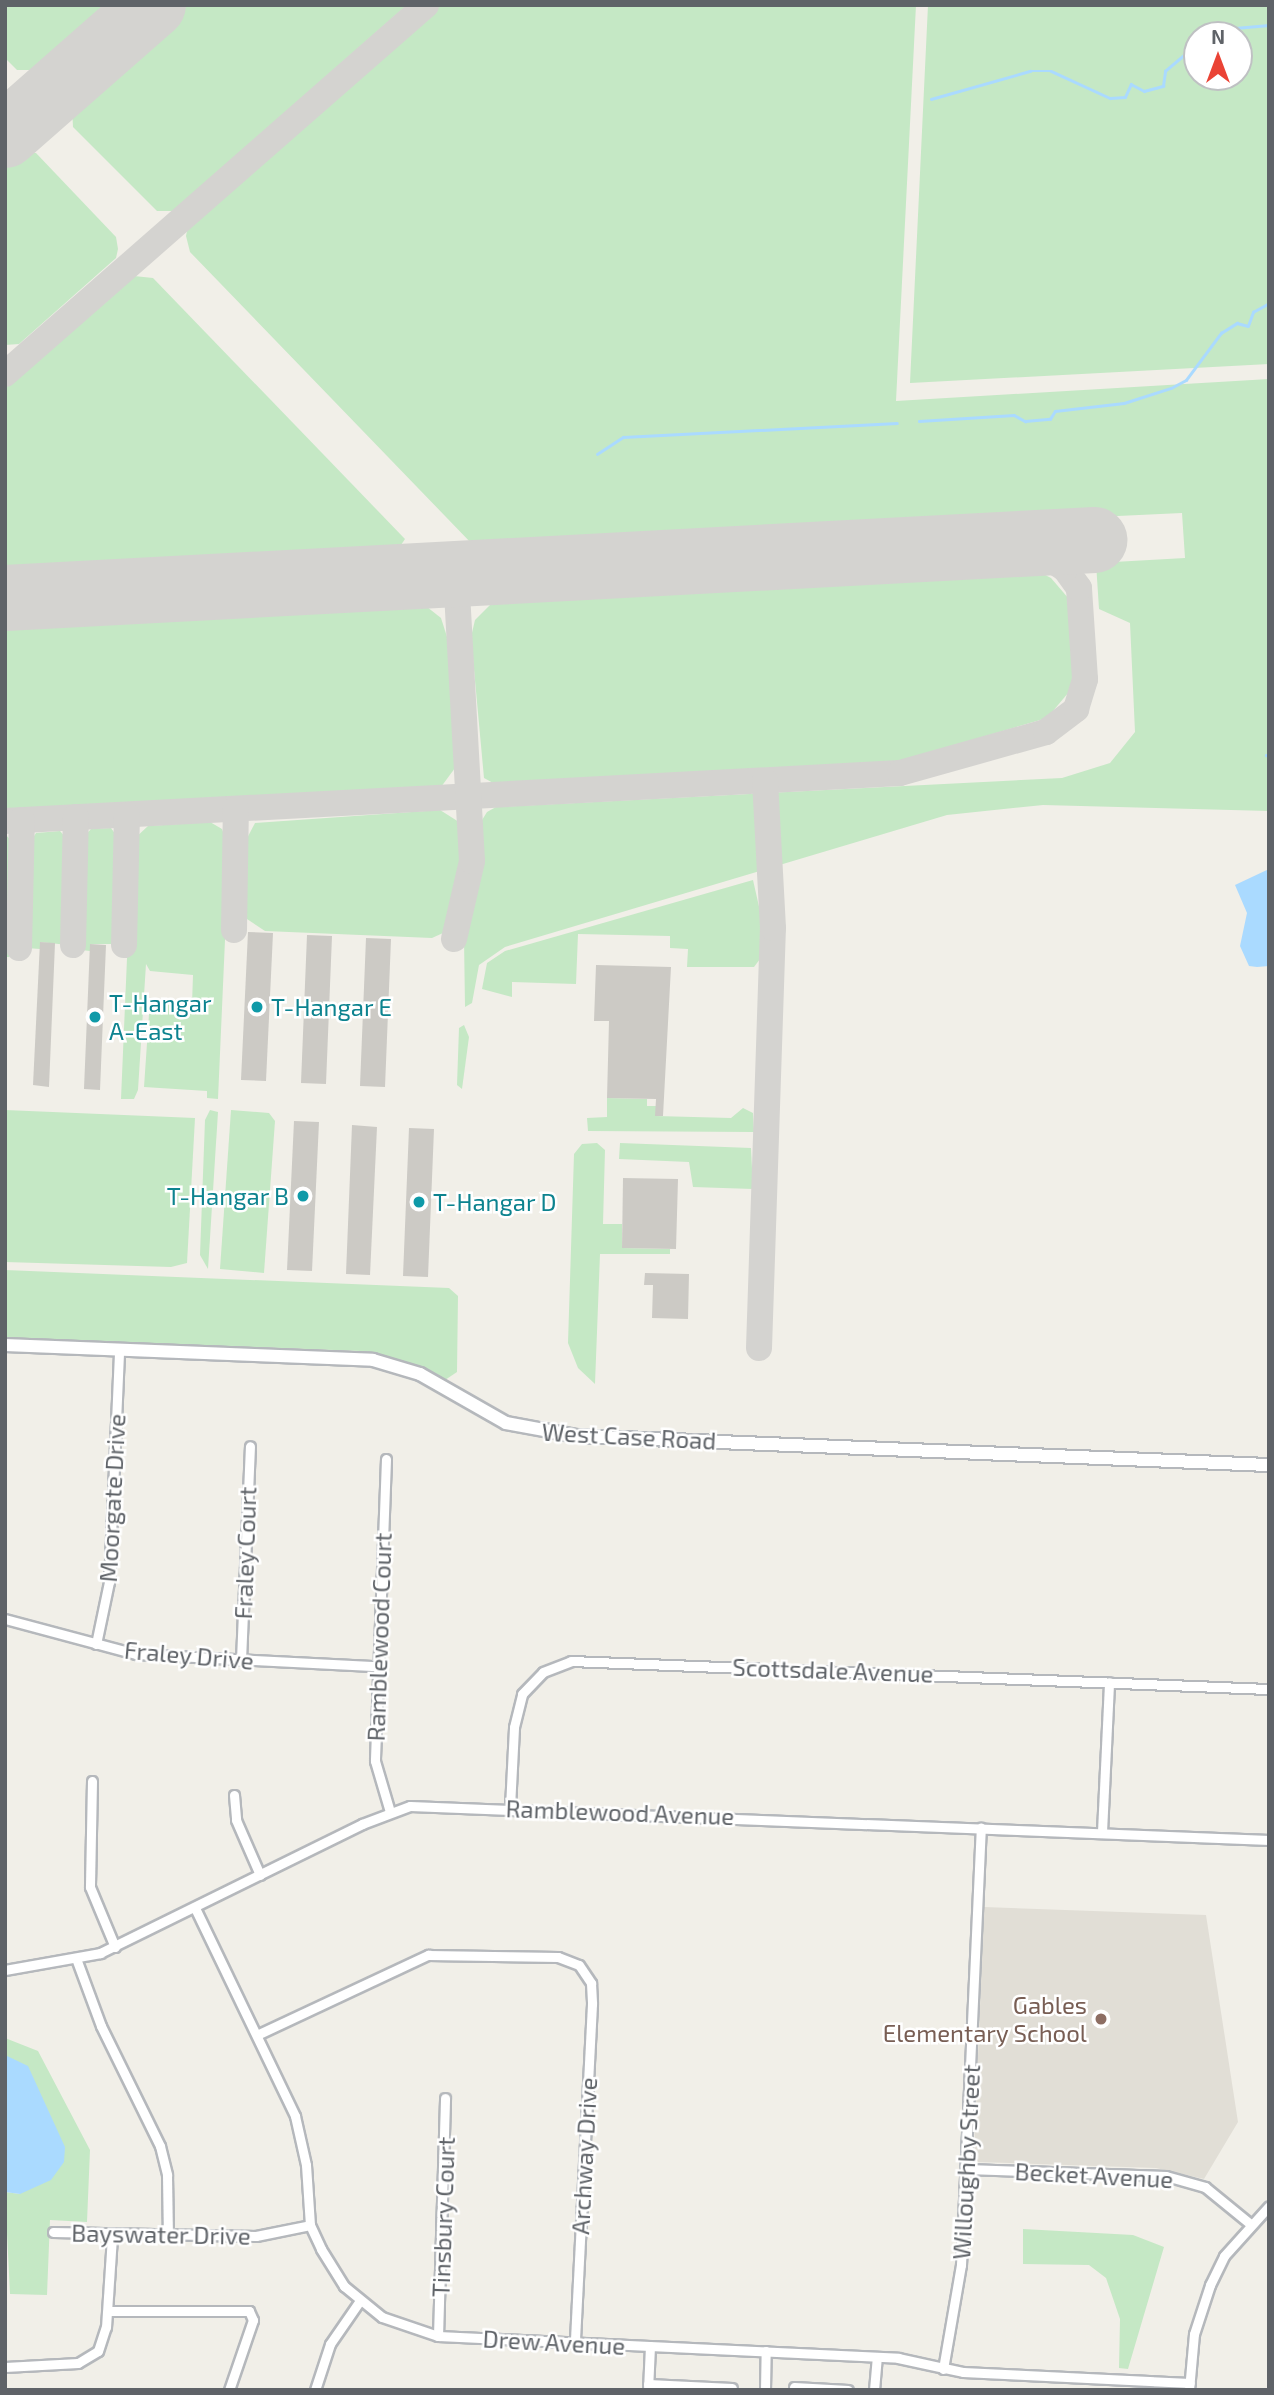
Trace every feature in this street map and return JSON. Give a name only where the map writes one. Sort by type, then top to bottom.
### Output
[{"type":"main road","name":"West Case Road","points":[[5,1345],[386,1362],[420,1374],[506,1423],[566,1435],[1269,1465]]},
{"type":"street","name":"Moorgate Drive","points":[[96,1644],[109,1583],[119,1351]]},
{"type":"street","name":"Fraley Court","points":[[241,1660],[250,1447]]},
{"type":"street","name":"Ramblewood Court","points":[[386,1459],[375,1761],[390,1812]]},
{"type":"street","name":"Fraley Drive","points":[[5,1619],[96,1644],[168,1657],[377,1666]]},
{"type":"street","name":"Scottsdale Avenue","points":[[510,1807],[514,1727],[522,1694],[543,1672],[571,1661],[1269,1689]]},
{"type":"street","points":[[1102,1832],[1109,1682]]},
{"type":"street","points":[[93,1781],[90,1887],[115,1947]]},
{"type":"street","points":[[234,1795],[236,1820],[260,1875]]},
{"type":"street","name":"Ramblewood Avenue","points":[[5,1970],[77,1961],[115,1947],[390,1812],[431,1805],[1269,1840]]},
{"type":"street","name":"Willoughby Street","points":[[943,2369],[961,2265],[981,1827]]},
{"type":"street","name":"Drew Avenue","points":[[195,1908],[259,2034],[302,2137],[310,2225],[332,2269],[359,2302],[408,2329],[438,2336],[877,2357],[943,2369],[1189,2387]]},
{"type":"street","name":"Archway Drive","points":[[259,2034],[428,1955],[558,1957],[585,1971],[592,2004],[575,2343]]},
{"type":"street","points":[[77,1961],[101,2026],[160,2146],[167,2175],[168,2236]]},
{"type":"street","name":"Tinsbury Court","points":[[438,2336],[445,2098]]},
{"type":"street","name":"Becket Avenue","points":[[967,2169],[1166,2176],[1205,2187],[1249,2223]]},
{"type":"street","points":[[1189,2387],[1194,2334],[1210,2285],[1249,2223],[1269,2206]]},
{"type":"street","name":"Bayswater Drive","points":[[53,2232],[112,2236],[256,2236],[310,2225]]},
{"type":"street","points":[[5,2367],[78,2363],[92,2357],[102,2345],[108,2311],[112,2236]]},
{"type":"street","points":[[315,2390],[330,2344],[359,2302]]},
{"type":"street","points":[[108,2311],[249,2311],[253,2320],[229,2390]]},
{"type":"street","points":[[650,2346],[648,2387],[732,2388]]},
{"type":"street","points":[[765,2390],[766,2351]]},
{"type":"street","points":[[874,2390],[877,2357]]},
{"type":"street","points":[[1057,2390],[1058,2377]]},
{"type":"street","points":[[794,2387],[848,2390]]},
{"type":"shaded area","name":"Gables Elementary School","points":[[984,1907],[1206,1915],[1238,2122],[1204,2179],[1156,2168],[978,2162],[974,2155]]},
{"type":"green space","points":[[5,5],[121,5],[48,70],[17,70],[5,58]]},
{"type":"green space","points":[[188,5],[407,5],[173,211],[157,211],[73,127],[72,107]]},
{"type":"green space","points":[[440,5],[916,5],[896,401],[1269,379],[1269,811],[1043,805],[947,815],[505,947],[479,965],[472,1003],[465,1007],[464,939],[480,867],[479,825],[487,812],[496,807],[1062,778],[1110,763],[1135,732],[1130,623],[1099,609],[1096,563],[1185,558],[1182,513],[474,546],[190,252],[186,236],[188,226]]},
{"type":"green space","points":[[928,5],[1269,5],[1269,364],[910,383]]},
{"type":"green space","points":[[14,153],[36,153],[116,237],[118,249],[116,258],[19,344],[5,345],[5,161]]},
{"type":"green space","points":[[134,276],[153,278],[405,539],[397,551],[5,573],[5,387]]},
{"type":"green space","points":[[1030,567],[1051,578],[1069,599],[1074,686],[1047,718],[894,763],[495,784],[484,778],[471,637],[475,620],[501,594]]},
{"type":"green space","points":[[417,599],[441,618],[449,643],[455,768],[441,787],[5,810],[5,619]]},
{"type":"green space","points":[[440,810],[459,822],[464,861],[443,933],[432,938],[265,931],[244,917],[244,844],[255,823]]},
{"type":"green space","points":[[210,822],[222,829],[229,849],[218,1099],[207,1098],[207,1091],[144,1087],[149,1014],[166,1014],[168,1003],[192,1004],[193,975],[150,971],[146,964],[138,1090],[134,1099],[121,1099],[132,841],[148,826]]},
{"type":"green space","points":[[111,828],[123,845],[119,944],[90,944],[90,951],[81,950],[82,839],[91,829]]},
{"type":"green space","points":[[60,831],[71,844],[68,945],[40,942],[40,949],[26,948],[29,844],[36,833]]},
{"type":"green space","points":[[5,834],[17,847],[9,957],[5,957]]},
{"type":"green space","points":[[753,880],[760,911],[760,959],[754,967],[687,967],[688,949],[670,948],[670,936],[578,934],[576,984],[512,982],[512,997],[482,989],[487,963],[505,951]]},
{"type":"green space","points":[[464,1025],[469,1037],[462,1089],[457,1085],[459,1028]]},
{"type":"green space","points":[[607,1098],[647,1099],[647,1106],[656,1106],[656,1116],[731,1118],[743,1108],[753,1113],[754,1132],[588,1131],[587,1118],[607,1117]]},
{"type":"green space","points":[[5,1110],[195,1118],[187,1263],[171,1267],[5,1262]]},
{"type":"green space","points":[[210,1110],[218,1112],[208,1269],[200,1255],[205,1120]]},
{"type":"green space","points":[[231,1110],[269,1113],[275,1121],[264,1273],[220,1269]]},
{"type":"green space","points":[[597,1143],[605,1150],[603,1224],[622,1224],[622,1248],[670,1249],[670,1254],[600,1254],[595,1384],[578,1368],[568,1343],[574,1154],[582,1144]]},
{"type":"green space","points":[[620,1143],[751,1148],[753,1189],[693,1187],[689,1162],[619,1159]]},
{"type":"green space","points":[[5,1270],[449,1288],[458,1296],[457,1372],[445,1380],[403,1361],[360,1351],[5,1338]]},
{"type":"green space","points":[[5,2038],[38,2051],[90,2150],[87,2222],[50,2220],[47,2295],[10,2294],[5,2192],[20,2194]]},
{"type":"green space","points":[[1023,2229],[1133,2235],[1164,2247],[1128,2369],[1119,2368],[1120,2319],[1106,2278],[1089,2265],[1023,2264]]},
{"type":"water","points":[[1269,869],[1269,966],[1249,966],[1240,946],[1247,913],[1235,885]]},
{"type":"water","points":[[5,2055],[28,2066],[65,2147],[64,2162],[51,2180],[20,2194],[5,2192]]},
{"type":"building","name":"T-Hangar E","points":[[248,932],[273,933],[266,1081],[241,1080]]},
{"type":"building","points":[[307,935],[332,936],[326,1084],[301,1083]]},
{"type":"building","points":[[366,938],[391,939],[385,1087],[360,1086]]},
{"type":"building","points":[[40,942],[55,943],[49,1087],[33,1085]]},
{"type":"building","name":"T-Hangar A-East","points":[[90,944],[106,945],[100,1090],[84,1089]]},
{"type":"building","points":[[596,965],[671,967],[663,1116],[655,1116],[656,1099],[607,1098],[609,1021],[594,1021]]},
{"type":"building","name":"T-Hangar B","points":[[294,1121],[319,1122],[312,1271],[287,1270]]},
{"type":"building","points":[[352,1125],[377,1127],[370,1275],[346,1274]]},
{"type":"building","name":"T-Hangar D","points":[[409,1128],[434,1129],[428,1277],[403,1276]]},
{"type":"building","points":[[623,1178],[678,1179],[676,1249],[622,1248]]},
{"type":"building","points":[[645,1273],[689,1274],[688,1319],[652,1318],[653,1285],[644,1285]]},
{"type":"waterway","points":[[1253,26],[1269,25]]},
{"type":"waterway","points":[[931,99],[1030,71],[1051,71],[1110,98],[1125,97],[1131,84],[1144,91],[1163,86],[1165,71],[1183,56]]},
{"type":"waterway","points":[[919,421],[1014,415],[1025,421],[1050,419],[1055,411],[1124,403],[1171,388],[1186,380],[1221,333],[1237,323],[1248,326],[1253,312],[1269,303]]},
{"type":"waterway","points":[[597,454],[623,437],[897,423]]},
{"type":"taxiway","points":[[5,374],[426,5]]},
{"type":"taxiway","points":[[5,821],[900,773],[1046,732],[1076,709],[1085,679],[1079,588],[1065,569],[1029,545]]},
{"type":"taxiway","points":[[454,939],[472,861],[456,575]]},
{"type":"taxiway","points":[[759,1348],[773,928],[765,781]]},
{"type":"taxiway","points":[[234,930],[236,809]]},
{"type":"taxiway","points":[[124,945],[127,815]]},
{"type":"taxiway","points":[[73,945],[76,817]]},
{"type":"taxiway","points":[[19,948],[22,820]]},
{"type":"runway","points":[[5,135],[153,5]]},
{"type":"runway","points":[[5,598],[1094,540]]},
{"type":"place","name":"T-Hangar E","points":[[257,1007]]},
{"type":"place","name":"T-Hangar A-East","points":[[95,1017]]},
{"type":"place","name":"T-Hangar B","points":[[303,1196]]},
{"type":"place","name":"T-Hangar D","points":[[419,1202]]},
{"type":"place","name":"Gables Elementary School","points":[[1101,2019]]}]
